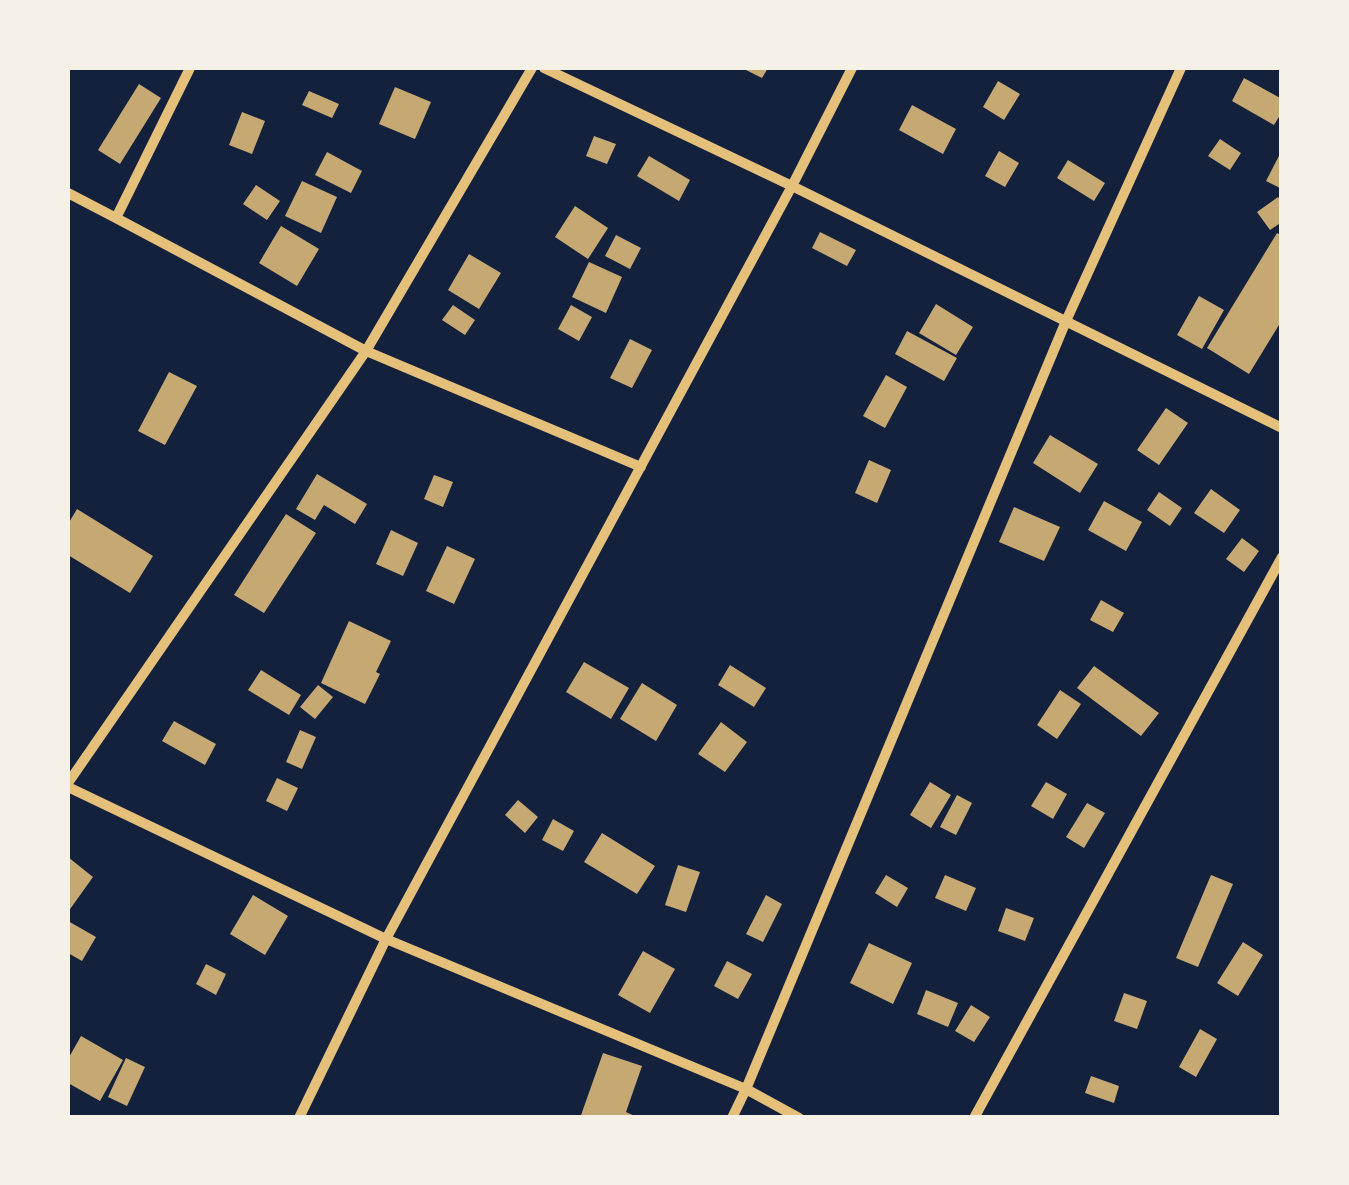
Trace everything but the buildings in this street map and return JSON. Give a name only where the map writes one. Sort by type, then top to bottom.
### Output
[{"type":"street","points":[[116,218],[190,68]]},
{"type":"street","points":[[532,68],[366,351],[68,785],[386,938],[746,1089],[798,1118]]},
{"type":"street","points":[[544,68],[1282,428]]},
{"type":"street","points":[[298,1118],[386,938],[852,68]]},
{"type":"street","points":[[732,1118],[1066,321],[1181,68]]},
{"type":"street","points":[[68,193],[366,351],[641,467]]},
{"type":"street","points":[[974,1118],[1282,557]]}]
